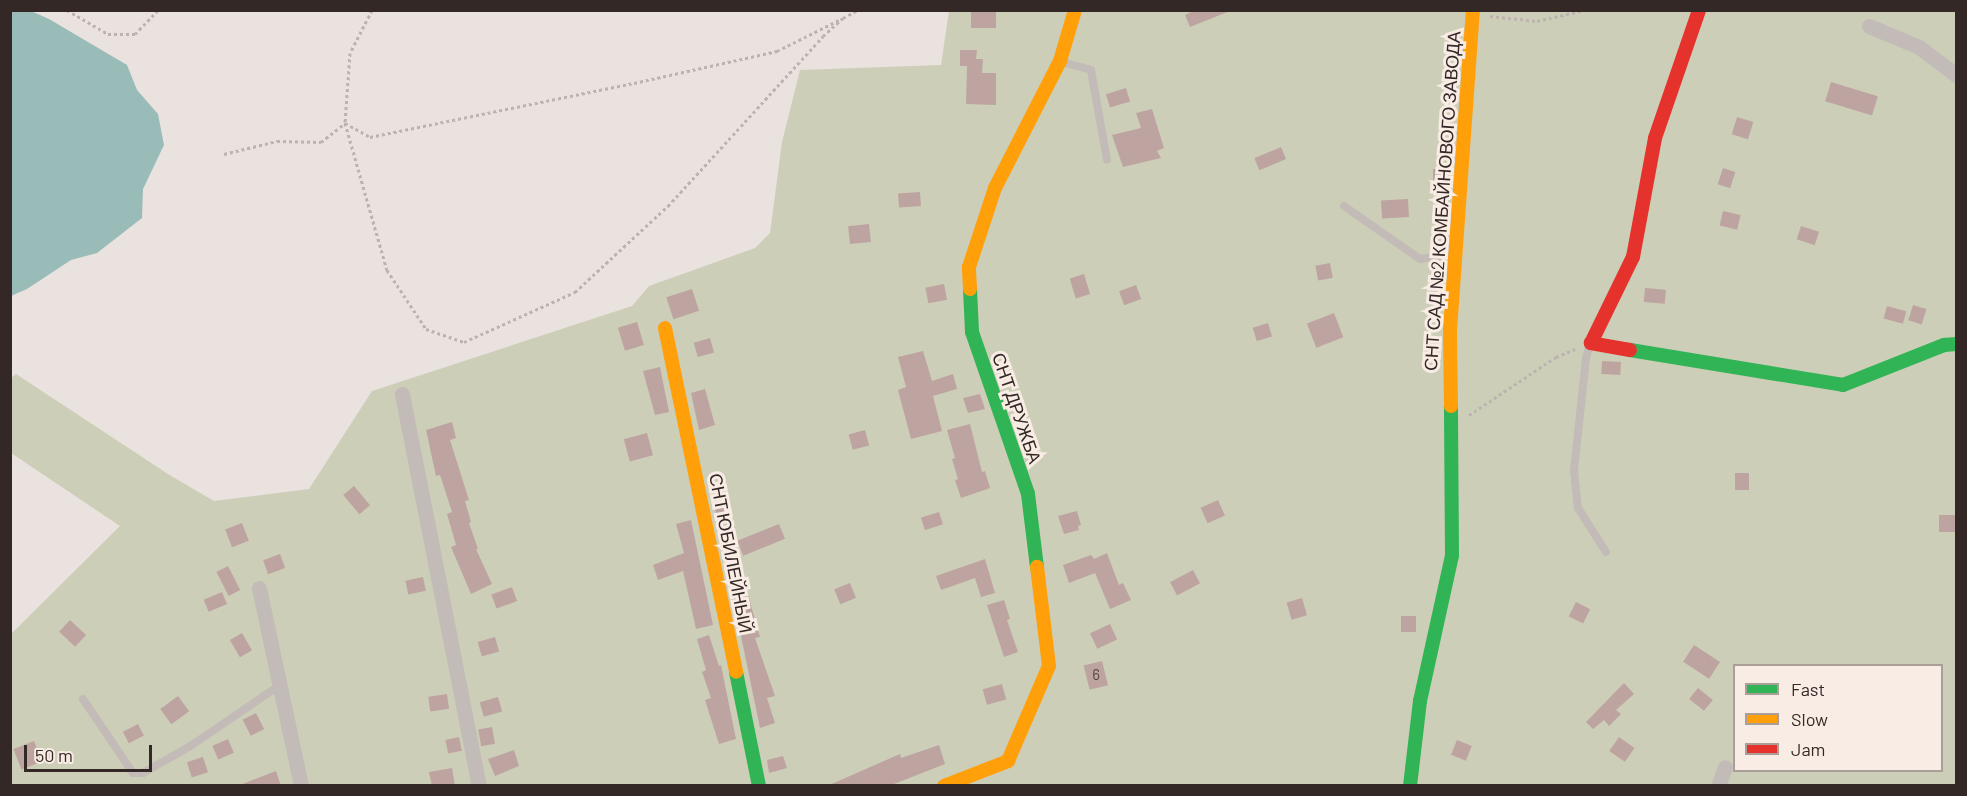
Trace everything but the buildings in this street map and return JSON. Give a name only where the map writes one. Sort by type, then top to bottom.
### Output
[{"type":"street","name":"СНТ ДРУЖБА","points":[[944,786],[1008,761],[1049,666],[1028,494],[972,332],[969,267],[995,188],[1060,62],[1075,10]]},
{"type":"street","points":[[1699,10],[1656,138],[1633,257],[1591,343],[1843,385],[1944,345],[1956,344]]},
{"type":"street","name":"СНТ САД №2 КОМБАЙНОВОГО ЗАВОДА","points":[[1410,786],[1420,701],[1452,555],[1450,330],[1473,12]]},
{"type":"street","points":[[1869,26],[1918,47],[1956,75]]},
{"type":"street","name":"СНТ ЮБИЛЕЙНЫЙ","points":[[665,328],[759,786]]},
{"type":"street","points":[[402,394],[479,786]]},
{"type":"street","points":[[259,588],[302,786]]},
{"type":"street","points":[[1718,786],[1725,767]]},
{"type":"lane","points":[[1060,62],[1091,70],[1107,160]]},
{"type":"lane","points":[[1344,206],[1420,260],[1457,254]]},
{"type":"lane","points":[[1591,343],[1585,370],[1574,471],[1578,508],[1606,552]]},
{"type":"lane","points":[[83,699],[133,773],[143,773],[192,745],[280,685]]},
{"type":"path","points":[[67,10],[108,34],[135,34],[158,10]]},
{"type":"path","points":[[346,10],[356,10]]},
{"type":"path","points":[[372,10],[350,53],[345,123],[387,270],[426,329],[464,342],[576,291],[668,206],[823,36],[843,18]]},
{"type":"path","points":[[345,123],[370,137],[622,86],[777,51],[858,10]]},
{"type":"path","points":[[1473,12],[1537,21],[1585,10]]},
{"type":"path","points":[[224,154],[277,141],[321,142],[345,123]]},
{"type":"path","points":[[1450,428],[1556,357],[1591,343]]},
{"type":"green space","points":[[949,11],[1956,11],[1956,785],[11,785],[10,635],[120,526],[11,453],[11,378],[16,374],[168,474],[214,501],[309,489],[372,391],[632,306],[649,286],[755,248],[770,233],[782,142],[800,70],[941,65]]},
{"type":"water","points":[[11,10],[31,11],[49,19],[127,65],[137,90],[158,114],[164,145],[143,189],[142,218],[97,253],[71,260],[27,289],[11,296]]},
{"type":"traffic: fast","points":[[970,289],[972,332],[1028,494],[1037,567]]},
{"type":"traffic: fast","points":[[1630,350],[1843,385],[1944,345],[1956,344]]},
{"type":"traffic: fast","points":[[1410,786],[1420,701],[1452,555],[1451,406]]},
{"type":"traffic: fast","points":[[736,672],[759,786]]},
{"type":"traffic: slow","points":[[970,289],[969,267],[995,188],[1060,61],[1075,10]]},
{"type":"traffic: slow","points":[[1451,406],[1450,330],[1473,10]]},
{"type":"traffic: slow","points":[[665,328],[736,672]]},
{"type":"traffic: slow","points":[[944,786],[1008,761],[1049,666],[1037,567]]},
{"type":"traffic: jam","points":[[1630,350],[1591,343],[1633,257],[1655,138],[1699,10]]}]
